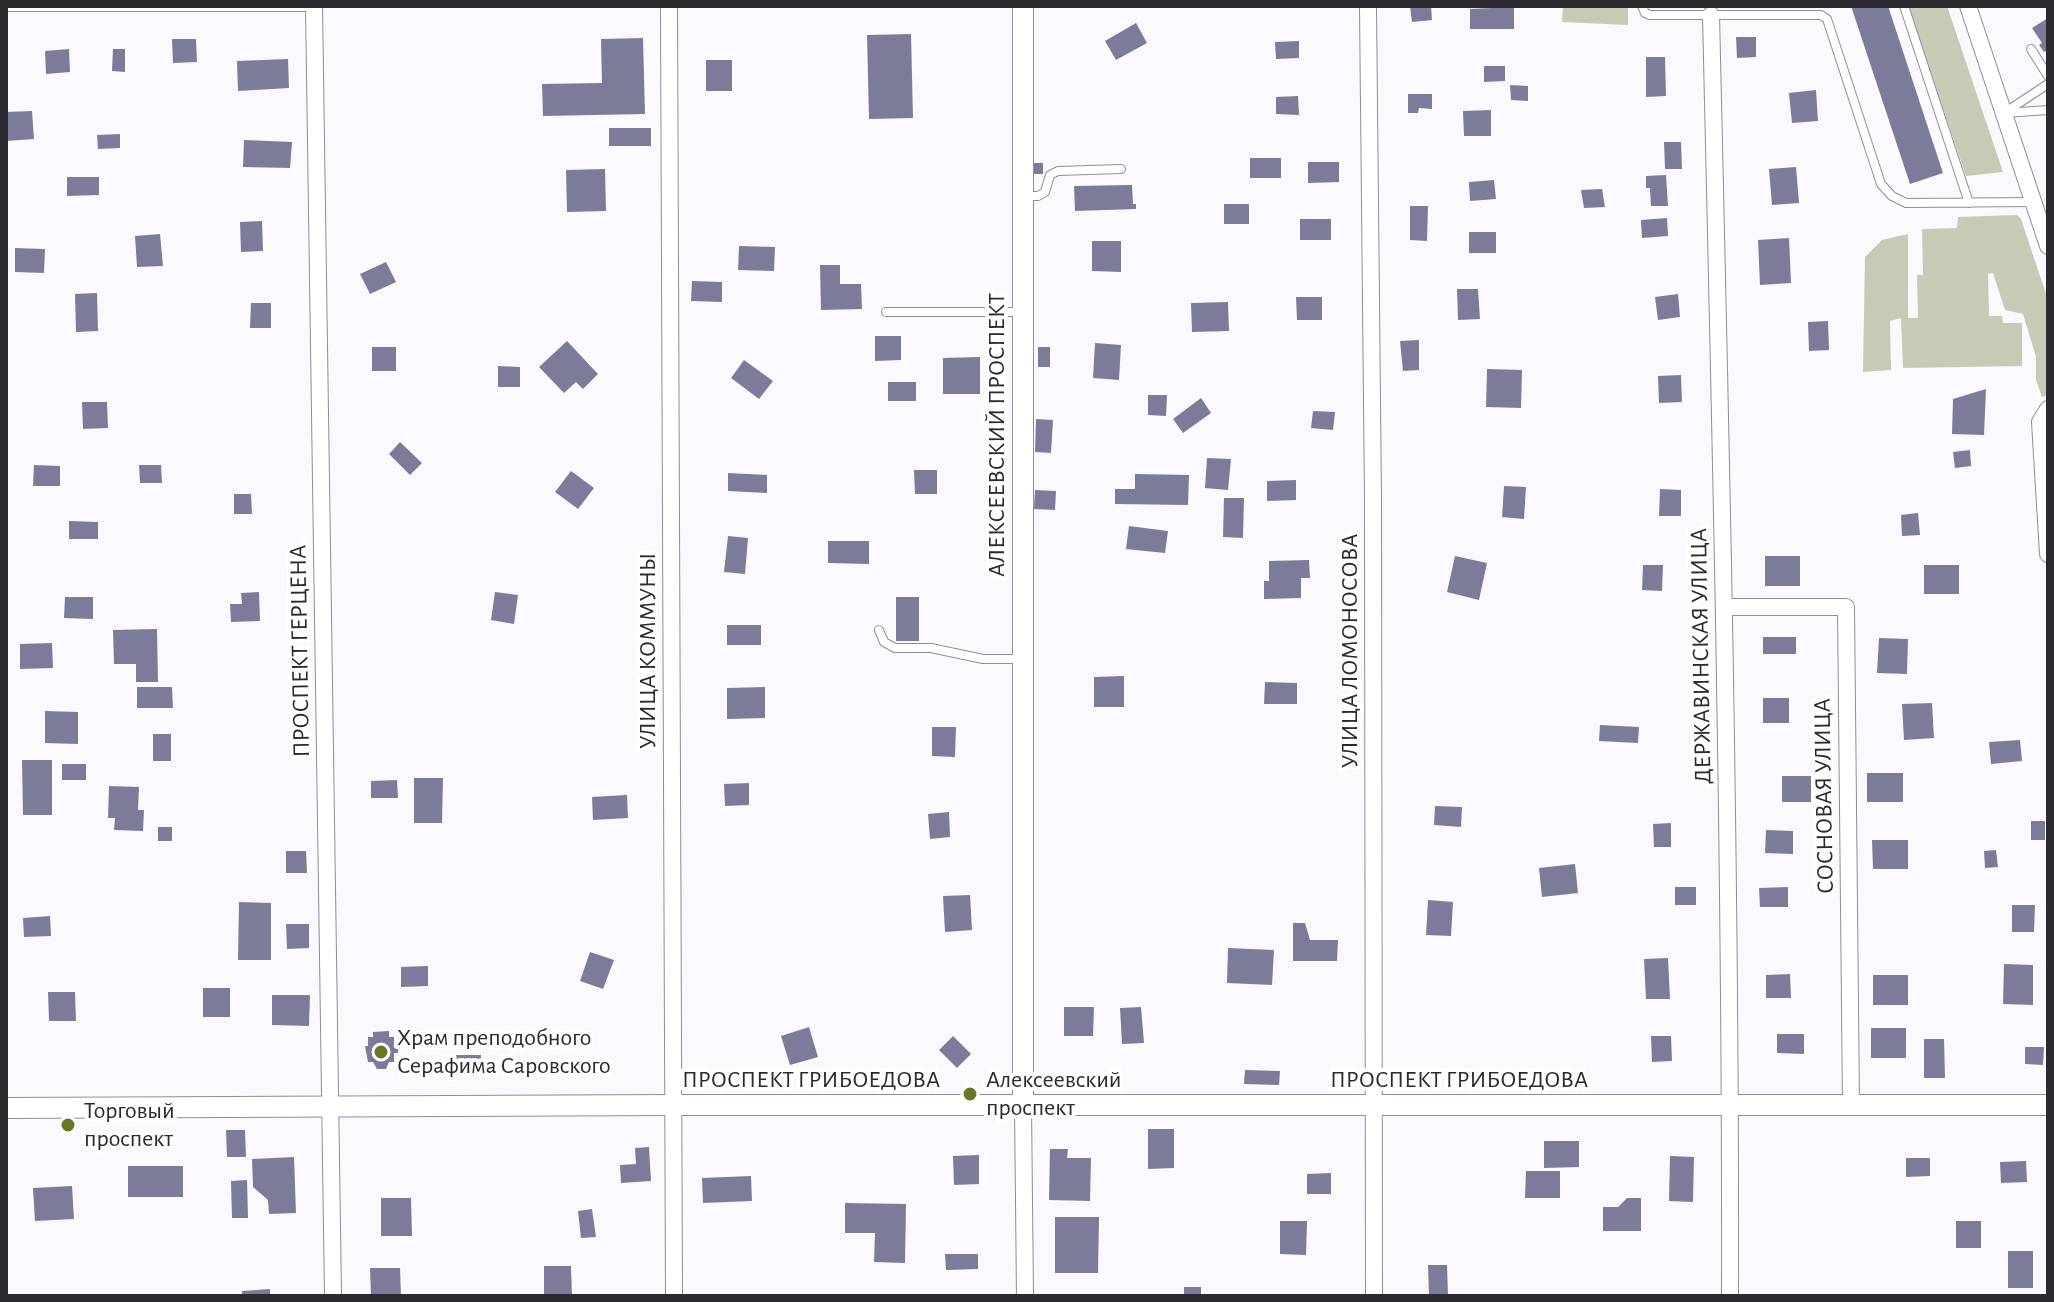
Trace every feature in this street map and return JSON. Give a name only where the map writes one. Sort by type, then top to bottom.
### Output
[{"type":"street","name":"ПРОСПЕКТ ГЕРЦЕНА","points":[[314,6],[333,1296]]},
{"type":"street","name":"УЛИЦА КОММУНЫ","points":[[669,6],[674,1296]]},
{"type":"street","name":"АЛЕКСЕЕВСКИЙ ПРОСПЕКТ","points":[[1023,6],[1025,1296]]},
{"type":"street","name":"УЛИЦА ЛОМОНОСОВА","points":[[1368,6],[1373,484],[1374,1296]]},
{"type":"street","points":[[1968,6],[2048,246]]},
{"type":"street","name":"ДЕРЖАВИНСКАЯ УЛИЦА","points":[[1711,15],[1724,607],[1731,1106],[1730,1296]]},
{"type":"street","points":[[2048,409],[2040,422],[2048,554]]},
{"type":"street","name":"СОСНОВАЯ УЛИЦА","points":[[1724,607],[1846,607],[1851,1105]]},
{"type":"street","name":"ПРОСПЕКТ ГРИБОЕДОВА","points":[[6,1108],[2048,1105]]},
{"type":"lane","points":[[6,7],[314,6]]},
{"type":"lane","points":[[1642,6],[1645,13],[1650,15],[1821,15],[1827,19],[1881,184],[1892,196],[1906,203],[2033,202]]},
{"type":"lane","points":[[1904,6],[1969,203]]},
{"type":"lane","points":[[2031,49],[2048,76]]},
{"type":"lane","points":[[2003,113],[2048,84]]},
{"type":"lane","points":[[2003,113],[2048,110]]},
{"type":"lane","points":[[1023,196],[1038,196],[1045,192],[1050,175],[1058,171],[1121,169]]},
{"type":"lane","points":[[886,312],[1023,312]]},
{"type":"lane","points":[[879,630],[884,642],[895,648],[931,648],[983,659],[1023,659]]},
{"type":"green space","points":[[1563,6],[1628,6],[1628,25],[1562,22]]},
{"type":"green space","points":[[1908,6],[1947,6],[2003,172],[1966,176]]},
{"type":"green space","points":[[2017,215],[2048,300],[2048,395],[2042,397],[2036,380],[2036,357],[2023,314],[2005,310],[1993,273],[1988,274],[1989,316],[2002,316],[2003,323],[2022,323],[2022,366],[1903,368],[1901,318],[1890,321],[1891,370],[1863,372],[1865,257],[1882,240],[1908,234],[1908,318],[1918,318],[1917,275],[1923,275],[1922,229],[1957,228],[1958,217]]},
{"type":"building","points":[[1410,6],[1431,6],[1432,20],[1412,22]]},
{"type":"building","points":[[1851,6],[1888,6],[1943,173],[1910,184]]},
{"type":"building","points":[[1514,7],[1514,29],[1470,29],[1470,9]]},
{"type":"building","points":[[2048,18],[2048,50],[2044,52],[2032,28]]},
{"type":"building","points":[[1136,23],[1147,43],[1116,60],[1105,41]]},
{"type":"building","points":[[911,34],[913,118],[869,119],[867,35]]},
{"type":"building","points":[[1736,37],[1756,37],[1756,57],[1737,58]]},
{"type":"building","points":[[643,38],[645,114],[543,116],[542,84],[602,83],[601,39]]},
{"type":"building","points":[[172,39],[196,39],[197,62],[173,63]]},
{"type":"building","points":[[1299,41],[1299,58],[1276,59],[1275,42]]},
{"type":"building","points":[[69,49],[70,72],[46,74],[45,51]]},
{"type":"building","points":[[113,49],[125,49],[125,72],[112,71]]},
{"type":"building","points":[[1646,57],[1665,57],[1666,96],[1646,97]]},
{"type":"building","points":[[288,59],[289,88],[238,91],[237,61]]},
{"type":"building","points":[[706,60],[732,60],[732,91],[706,91]]},
{"type":"building","points":[[1484,66],[1505,66],[1505,81],[1484,82]]},
{"type":"building","points":[[1510,85],[1528,86],[1528,101],[1511,100]]},
{"type":"building","points":[[1816,90],[1818,121],[1792,123],[1789,93]]},
{"type":"building","points":[[1408,94],[1432,94],[1432,109],[1419,108],[1418,113],[1408,113]]},
{"type":"building","points":[[1298,96],[1299,115],[1276,114],[1276,97]]},
{"type":"building","points":[[1491,110],[1491,136],[1464,136],[1463,111]]},
{"type":"building","points":[[32,111],[34,139],[6,141],[6,112]]},
{"type":"building","points":[[609,128],[651,128],[651,146],[609,146]]},
{"type":"building","points":[[120,134],[120,148],[98,149],[97,135]]},
{"type":"building","points":[[244,140],[292,142],[290,168],[243,167]]},
{"type":"building","points":[[1664,142],[1681,142],[1682,169],[1665,169]]},
{"type":"building","points":[[1250,158],[1281,158],[1281,178],[1250,178]]},
{"type":"building","points":[[1308,162],[1339,162],[1339,182],[1308,183]]},
{"type":"building","points":[[1033,163],[1043,163],[1043,174],[1033,174]]},
{"type":"building","points":[[1796,167],[1799,203],[1772,205],[1769,169]]},
{"type":"building","points":[[605,169],[606,211],[567,212],[566,170]]},
{"type":"building","points":[[1666,175],[1668,206],[1651,206],[1646,176]]},
{"type":"building","points":[[67,177],[99,177],[99,195],[67,196]]},
{"type":"building","points":[[1494,180],[1496,199],[1470,201],[1469,182]]},
{"type":"building","points":[[1132,185],[1136,209],[1075,211],[1074,186]]},
{"type":"building","points":[[1602,189],[1605,207],[1584,208],[1581,190]]},
{"type":"building","points":[[1224,204],[1249,204],[1249,224],[1224,224]]},
{"type":"building","points":[[1410,206],[1428,206],[1427,241],[1410,240]]},
{"type":"building","points":[[1667,218],[1668,236],[1642,238],[1641,220]]},
{"type":"building","points":[[1300,219],[1331,219],[1331,240],[1300,240]]},
{"type":"building","points":[[262,221],[263,251],[241,252],[240,222]]},
{"type":"building","points":[[1469,232],[1496,232],[1496,253],[1469,253]]},
{"type":"building","points":[[160,234],[163,266],[137,267],[135,236]]},
{"type":"building","points":[[1789,238],[1791,283],[1760,285],[1758,240]]},
{"type":"building","points":[[1092,241],[1121,241],[1121,272],[1092,271]]},
{"type":"building","points":[[739,246],[775,247],[774,271],[738,270]]},
{"type":"building","points":[[15,248],[45,249],[44,273],[15,272]]},
{"type":"building","points":[[386,262],[396,282],[370,294],[360,274]]},
{"type":"building","points":[[820,265],[840,265],[840,284],[861,284],[862,309],[821,310]]},
{"type":"building","points":[[692,281],[722,282],[722,302],[691,301]]},
{"type":"building","points":[[1457,289],[1478,289],[1480,319],[1458,320]]},
{"type":"building","points":[[97,293],[98,331],[76,332],[75,294]]},
{"type":"building","points":[[1678,294],[1680,317],[1658,320],[1655,297]]},
{"type":"building","points":[[1296,297],[1322,297],[1322,320],[1297,320]]},
{"type":"building","points":[[1228,302],[1229,331],[1192,332],[1191,303]]},
{"type":"building","points":[[251,303],[271,303],[271,328],[250,328]]},
{"type":"building","points":[[1828,321],[1829,350],[1809,351],[1808,322]]},
{"type":"building","points":[[875,336],[901,336],[901,360],[875,361]]},
{"type":"building","points":[[1419,340],[1419,370],[1403,371],[1400,341]]},
{"type":"building","points":[[567,341],[598,374],[583,389],[576,382],[564,393],[539,367]]},
{"type":"building","points":[[1095,343],[1121,345],[1119,380],[1093,378]]},
{"type":"building","points":[[372,347],[396,347],[396,371],[372,371]]},
{"type":"building","points":[[1038,347],[1050,347],[1050,367],[1038,367]]},
{"type":"building","points":[[980,357],[980,394],[943,394],[943,358]]},
{"type":"building","points":[[744,360],[773,381],[759,399],[731,378]]},
{"type":"building","points":[[498,366],[520,367],[520,387],[498,387]]},
{"type":"building","points":[[1487,369],[1522,370],[1521,408],[1486,407]]},
{"type":"building","points":[[1681,375],[1682,402],[1659,403],[1658,376]]},
{"type":"building","points":[[888,382],[916,382],[916,401],[888,401]]},
{"type":"building","points":[[1986,389],[1984,435],[1952,434],[1953,399]]},
{"type":"building","points":[[1148,395],[1167,395],[1166,416],[1148,415]]},
{"type":"building","points":[[1201,398],[1211,413],[1183,433],[1173,419]]},
{"type":"building","points":[[82,402],[107,402],[108,428],[83,429]]},
{"type":"building","points":[[1313,411],[1335,412],[1333,430],[1311,428]]},
{"type":"building","points":[[1036,419],[1053,420],[1051,453],[1035,452]]},
{"type":"building","points":[[400,442],[422,463],[410,475],[389,454]]},
{"type":"building","points":[[1970,450],[1971,466],[1955,468],[1953,452]]},
{"type":"building","points":[[1207,458],[1231,459],[1228,490],[1205,488]]},
{"type":"building","points":[[34,465],[60,466],[60,486],[33,486]]},
{"type":"building","points":[[139,465],[161,465],[162,483],[140,483]]},
{"type":"building","points":[[914,470],[937,470],[937,494],[915,494]]},
{"type":"building","points":[[571,471],[594,488],[578,509],[555,492]]},
{"type":"building","points":[[728,473],[767,475],[767,493],[728,491]]},
{"type":"building","points":[[1135,474],[1189,475],[1188,505],[1115,504],[1115,489],[1135,489]]},
{"type":"building","points":[[1296,480],[1296,500],[1267,501],[1267,481]]},
{"type":"building","points":[[1504,486],[1526,487],[1524,519],[1502,517]]},
{"type":"building","points":[[1660,489],[1681,490],[1681,516],[1659,516]]},
{"type":"building","points":[[1035,490],[1056,491],[1055,510],[1034,509]]},
{"type":"building","points":[[234,494],[251,494],[252,514],[234,514]]},
{"type":"building","points":[[1224,498],[1244,498],[1243,538],[1223,537]]},
{"type":"building","points":[[1918,513],[1920,535],[1902,536],[1901,515]]},
{"type":"building","points":[[69,521],[98,522],[98,539],[69,539]]},
{"type":"building","points":[[1129,526],[1168,531],[1165,553],[1126,549]]},
{"type":"building","points":[[728,536],[748,538],[745,574],[724,572]]},
{"type":"building","points":[[828,541],[869,541],[869,564],[828,563]]},
{"type":"building","points":[[1455,556],[1487,563],[1479,600],[1447,592]]},
{"type":"building","points":[[1765,556],[1800,556],[1800,586],[1765,586]]},
{"type":"building","points":[[1309,560],[1310,578],[1301,578],[1301,598],[1264,599],[1264,581],[1269,581],[1269,561]]},
{"type":"building","points":[[1643,565],[1663,565],[1662,591],[1642,590]]},
{"type":"building","points":[[1924,565],[1959,565],[1959,594],[1924,594]]},
{"type":"building","points":[[259,592],[260,621],[231,622],[230,604],[242,604],[241,593]]},
{"type":"building","points":[[495,592],[518,595],[514,624],[491,620]]},
{"type":"building","points":[[65,597],[93,597],[93,619],[64,618]]},
{"type":"building","points":[[896,597],[919,597],[919,641],[896,641]]},
{"type":"building","points":[[727,625],[761,625],[761,645],[727,645]]},
{"type":"building","points":[[157,629],[158,682],[136,682],[136,664],[114,664],[113,630]]},
{"type":"building","points":[[1763,637],[1796,637],[1796,654],[1763,654]]},
{"type":"building","points":[[1879,638],[1908,639],[1907,674],[1877,673]]},
{"type":"building","points":[[52,643],[53,668],[20,669],[20,644]]},
{"type":"building","points":[[1124,676],[1124,707],[1094,707],[1094,677]]},
{"type":"building","points":[[1265,682],[1297,683],[1297,704],[1264,704]]},
{"type":"building","points":[[137,687],[172,687],[173,708],[137,708]]},
{"type":"building","points":[[765,687],[765,718],[727,719],[727,688]]},
{"type":"building","points":[[1763,698],[1789,698],[1789,723],[1763,723]]},
{"type":"building","points":[[1932,703],[1934,738],[1904,740],[1902,704]]},
{"type":"building","points":[[45,711],[78,712],[78,744],[45,743]]},
{"type":"building","points":[[1600,725],[1639,727],[1638,743],[1599,741]]},
{"type":"building","points":[[932,727],[956,727],[955,757],[932,756]]},
{"type":"building","points":[[153,734],[171,734],[171,761],[153,761]]},
{"type":"building","points":[[2020,740],[2022,761],[1991,764],[1989,742]]},
{"type":"building","points":[[22,760],[52,760],[52,815],[23,815]]},
{"type":"building","points":[[62,764],[86,764],[86,780],[62,780]]},
{"type":"building","points":[[1867,773],[1903,773],[1903,802],[1867,802]]},
{"type":"building","points":[[1782,776],[1811,776],[1811,802],[1782,802]]},
{"type":"building","points":[[414,778],[443,778],[442,823],[414,823]]},
{"type":"building","points":[[397,780],[398,798],[371,798],[371,781]]},
{"type":"building","points":[[749,783],[749,805],[725,806],[724,784]]},
{"type":"building","points":[[109,786],[139,787],[138,810],[144,810],[143,831],[114,830],[115,818],[108,818]]},
{"type":"building","points":[[627,795],[628,818],[593,820],[592,797]]},
{"type":"building","points":[[1435,806],[1462,807],[1461,827],[1434,825]]},
{"type":"building","points":[[949,812],[950,837],[930,839],[928,814]]},
{"type":"building","points":[[2031,821],[2045,821],[2045,840],[2031,840]]},
{"type":"building","points":[[1671,823],[1671,847],[1654,847],[1653,824]]},
{"type":"building","points":[[158,827],[172,827],[172,841],[158,841]]},
{"type":"building","points":[[1766,830],[1793,831],[1793,854],[1765,853]]},
{"type":"building","points":[[1872,840],[1908,840],[1908,869],[1873,869]]},
{"type":"building","points":[[1996,850],[1998,867],[1985,868],[1984,851]]},
{"type":"building","points":[[286,851],[306,851],[307,873],[286,873]]},
{"type":"building","points":[[1575,864],[1578,893],[1542,897],[1539,868]]},
{"type":"building","points":[[1675,887],[1696,887],[1696,905],[1675,905]]},
{"type":"building","points":[[1788,887],[1788,907],[1760,907],[1759,888]]},
{"type":"building","points":[[970,895],[972,930],[945,932],[943,896]]},
{"type":"building","points":[[1428,900],[1453,902],[1451,936],[1426,935]]},
{"type":"building","points":[[239,902],[271,903],[271,960],[238,960]]},
{"type":"building","points":[[2012,905],[2035,905],[2034,932],[2012,932]]},
{"type":"building","points":[[50,916],[51,936],[24,937],[23,918]]},
{"type":"building","points":[[1293,923],[1305,923],[1310,940],[1338,940],[1337,961],[1293,961]]},
{"type":"building","points":[[286,924],[309,924],[309,948],[287,949]]},
{"type":"building","points":[[1228,948],[1274,950],[1272,985],[1227,983]]},
{"type":"building","points":[[590,952],[614,960],[603,989],[580,981]]},
{"type":"building","points":[[1668,958],[1670,999],[1646,999],[1644,959]]},
{"type":"building","points":[[2004,964],[2033,965],[2033,1005],[2003,1004]]},
{"type":"building","points":[[428,966],[428,986],[401,987],[401,967]]},
{"type":"building","points":[[1790,974],[1791,998],[1766,998],[1766,975]]},
{"type":"building","points":[[1873,975],[1908,975],[1908,1005],[1873,1005]]},
{"type":"building","points":[[203,988],[230,988],[230,1017],[203,1017]]},
{"type":"building","points":[[48,992],[75,992],[76,1021],[49,1021]]},
{"type":"building","points":[[272,995],[310,995],[309,1026],[272,1025]]},
{"type":"building","points":[[1064,1007],[1094,1007],[1093,1036],[1064,1036]]},
{"type":"building","points":[[1141,1007],[1144,1043],[1122,1044],[1120,1008]]},
{"type":"building","points":[[809,1027],[818,1057],[790,1065],[781,1036]]},
{"type":"building","points":[[1871,1028],[1906,1028],[1906,1058],[1871,1058]]},
{"type":"building","name":"Храм преподобного Серафима Саровского","points":[[389,1031],[389,1037],[394,1037],[394,1046],[398,1046],[398,1053],[394,1053],[394,1062],[389,1062],[386,1069],[377,1069],[373,1062],[368,1062],[365,1046],[368,1046],[368,1037],[373,1037],[373,1032]]},
{"type":"building","points":[[1777,1034],[1804,1034],[1804,1054],[1777,1053]]},
{"type":"building","points":[[953,1036],[971,1054],[957,1068],[939,1050]]},
{"type":"building","points":[[1651,1036],[1671,1036],[1672,1061],[1652,1062]]},
{"type":"building","points":[[1924,1039],[1944,1039],[1945,1078],[1924,1078]]},
{"type":"building","points":[[2025,1047],[2044,1047],[2043,1065],[2025,1064]]},
{"type":"building","points":[[456,1055],[481,1055],[481,1074],[457,1074]]},
{"type":"building","points":[[1245,1070],[1280,1071],[1279,1085],[1244,1084]]},
{"type":"building","points":[[1148,1129],[1174,1129],[1174,1168],[1148,1169]]},
{"type":"building","points":[[226,1130],[245,1130],[246,1157],[227,1157]]},
{"type":"building","points":[[1544,1141],[1579,1141],[1579,1167],[1544,1168]]},
{"type":"building","points":[[649,1147],[651,1181],[621,1183],[620,1165],[636,1164],[635,1148]]},
{"type":"building","points":[[1050,1149],[1068,1149],[1067,1158],[1091,1158],[1090,1201],[1049,1200]]},
{"type":"building","points":[[979,1155],[979,1184],[954,1185],[953,1156]]},
{"type":"building","points":[[1670,1156],[1694,1157],[1693,1202],[1669,1201]]},
{"type":"building","points":[[294,1157],[296,1213],[269,1214],[268,1200],[253,1187],[252,1159]]},
{"type":"building","points":[[1906,1158],[1930,1158],[1930,1176],[1906,1177]]},
{"type":"building","points":[[2026,1161],[2027,1182],[2001,1183],[2000,1162]]},
{"type":"building","points":[[128,1166],[183,1166],[183,1197],[128,1197]]},
{"type":"building","points":[[1526,1171],[1560,1171],[1560,1198],[1525,1198]]},
{"type":"building","points":[[1331,1173],[1331,1194],[1307,1194],[1307,1174]]},
{"type":"building","points":[[751,1176],[752,1201],[703,1203],[702,1178]]},
{"type":"building","points":[[247,1180],[248,1218],[232,1218],[231,1181]]},
{"type":"building","points":[[72,1186],[74,1219],[35,1221],[33,1188]]},
{"type":"building","points":[[381,1198],[411,1198],[412,1236],[381,1236]]},
{"type":"building","points":[[1627,1198],[1641,1198],[1641,1231],[1603,1231],[1603,1207],[1618,1207]]},
{"type":"building","points":[[845,1203],[906,1204],[905,1263],[874,1262],[875,1233],[845,1233]]},
{"type":"building","points":[[592,1209],[596,1237],[581,1238],[578,1211]]},
{"type":"building","points":[[1055,1217],[1099,1217],[1098,1273],[1055,1273]]},
{"type":"building","points":[[1280,1221],[1307,1221],[1306,1255],[1280,1254]]},
{"type":"building","points":[[1956,1221],[1981,1221],[1981,1248],[1956,1248]]},
{"type":"building","points":[[2008,1251],[2033,1251],[2033,1288],[2008,1288]]},
{"type":"building","points":[[945,1254],[978,1254],[978,1269],[946,1270]]},
{"type":"building","points":[[1428,1265],[1447,1265],[1448,1295],[1429,1296]]},
{"type":"building","points":[[544,1266],[571,1266],[572,1296],[544,1296]]},
{"type":"building","points":[[370,1268],[400,1268],[401,1296],[371,1296]]},
{"type":"building","points":[[1184,1287],[1201,1287],[1201,1296],[1184,1296]]},
{"type":"building","points":[[270,1289],[270,1296],[242,1296],[242,1291]]},
{"type":"place","name":"Храм преподобного Серафима Саровского","points":[[381,1052]]},
{"type":"place","name":"Алексеевский проспект","points":[[970,1094]]},
{"type":"place","name":"Торговый проспект","points":[[68,1125]]}]
